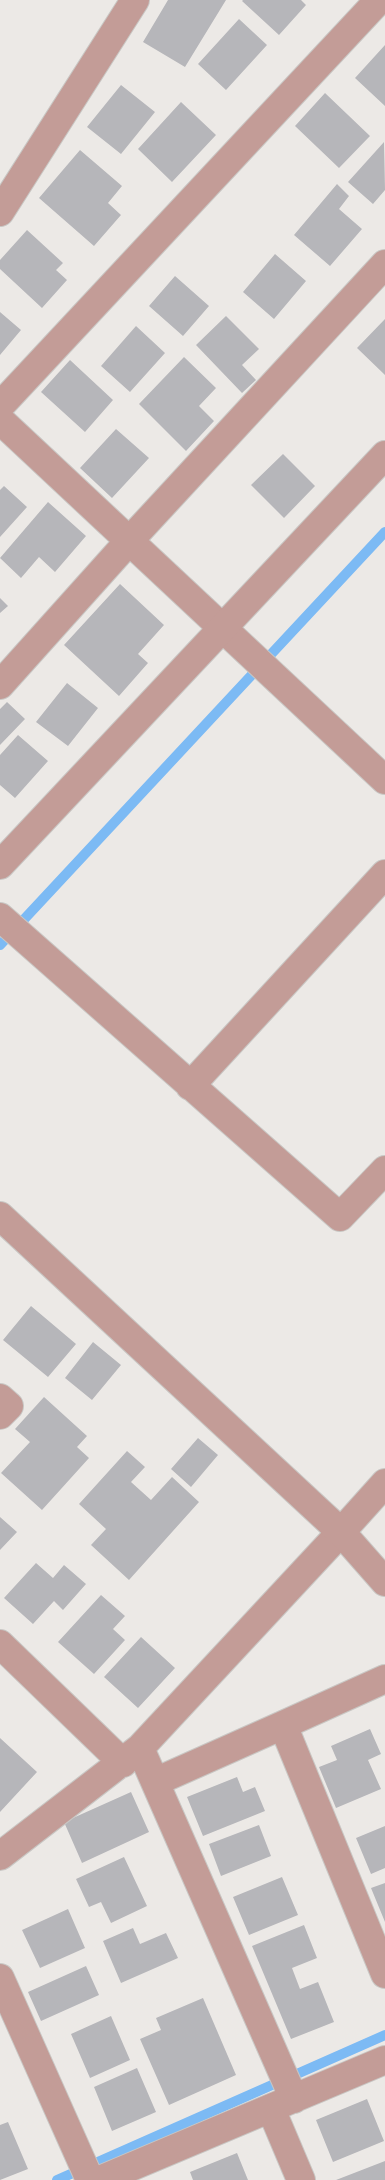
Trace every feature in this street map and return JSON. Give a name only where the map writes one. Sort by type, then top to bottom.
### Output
[{"type":"street","points":[[0,212],[134,0]]},
{"type":"street","points":[[0,406],[379,0]]},
{"type":"street","points":[[0,685],[130,540],[385,264]]},
{"type":"street","points":[[0,420],[385,780]]},
{"type":"street","points":[[0,865],[385,455]]},
{"type":"street","points":[[190,1086],[385,874]]},
{"type":"street","points":[[0,917],[340,1217],[385,1170]]},
{"type":"street","points":[[0,1216],[341,1532],[385,1582]]},
{"type":"street","points":[[0,1398],[9,1406],[0,1415]]},
{"type":"street","points":[[0,1856],[131,1756],[385,1483]]},
{"type":"street","points":[[0,1644],[131,1756],[155,1782],[282,2104],[301,2180]]},
{"type":"street","points":[[155,1782],[385,1679]]},
{"type":"street","points":[[283,1725],[385,1974]]},
{"type":"street","points":[[0,1978],[90,2180]]},
{"type":"street","points":[[100,2180],[385,2060]]},
{"type":"building","points":[[168,0],[226,0],[185,67],[143,42]]},
{"type":"building","points":[[243,0],[301,0],[306,5],[279,35]]},
{"type":"building","points":[[239,19],[267,45],[226,90],[198,64]]},
{"type":"building","points":[[385,45],[385,106],[355,78]]},
{"type":"building","points":[[121,85],[155,112],[121,154],[87,127]]},
{"type":"building","points":[[325,93],[370,136],[339,168],[295,126]]},
{"type":"building","points":[[181,102],[216,135],[172,182],[138,149]]},
{"type":"building","points":[[384,142],[385,190],[373,204],[348,182]]},
{"type":"building","points":[[80,150],[122,186],[108,203],[121,215],[94,246],[39,198]]},
{"type":"building","points":[[337,184],[349,196],[339,209],[362,229],[330,266],[294,235]]},
{"type":"building","points":[[27,230],[63,263],[56,270],[67,280],[42,308],[0,269],[0,260]]},
{"type":"building","points":[[275,254],[306,281],[274,319],[243,292]]},
{"type":"building","points":[[175,276],[209,306],[183,336],[149,306]]},
{"type":"building","points":[[0,312],[21,330],[0,355]]},
{"type":"building","points":[[226,316],[259,349],[242,365],[256,380],[242,393],[196,345]]},
{"type":"building","points":[[385,319],[385,375],[357,348]]},
{"type":"building","points":[[136,326],[165,353],[130,392],[101,366]]},
{"type":"building","points":[[184,357],[216,388],[199,406],[214,421],[186,451],[139,404]]},
{"type":"building","points":[[70,360],[113,400],[85,432],[41,392]]},
{"type":"building","points":[[116,429],[149,458],[112,498],[80,468]]},
{"type":"building","points":[[283,454],[315,486],[284,518],[251,485]]},
{"type":"building","points":[[4,486],[27,507],[0,537],[0,490]]},
{"type":"building","points":[[48,502],[86,536],[55,572],[39,557],[21,578],[0,558]]},
{"type":"building","points":[[120,584],[164,625],[138,654],[148,663],[119,696],[64,645]]},
{"type":"building","points":[[0,598],[8,606],[0,613]]},
{"type":"building","points":[[67,683],[98,708],[68,746],[36,722]]},
{"type":"building","points":[[7,702],[25,719],[0,745],[0,709]]},
{"type":"building","points":[[18,735],[48,761],[15,798],[0,785],[0,755]]},
{"type":"building","points":[[31,1306],[76,1344],[48,1377],[3,1340]]},
{"type":"building","points":[[93,1342],[121,1365],[92,1400],[65,1378]]},
{"type":"building","points":[[44,1397],[87,1436],[77,1447],[89,1458],[42,1510],[1,1473],[30,1442],[15,1429]]},
{"type":"building","points":[[198,1438],[218,1455],[191,1487],[171,1469]]},
{"type":"building","points":[[127,1451],[145,1467],[131,1482],[151,1500],[172,1477],[199,1502],[129,1580],[91,1545],[106,1529],[79,1504]]},
{"type":"building","points":[[0,1517],[17,1532],[0,1550]]},
{"type":"building","points":[[36,1563],[53,1578],[64,1565],[86,1584],[63,1610],[54,1601],[33,1624],[4,1598]]},
{"type":"building","points":[[101,1595],[125,1616],[113,1629],[125,1640],[94,1674],[58,1642]]},
{"type":"building","points":[[141,1637],[175,1668],[138,1708],[104,1677]]},
{"type":"building","points":[[370,1729],[381,1754],[368,1760],[381,1789],[336,1808],[319,1767],[337,1760],[331,1746]]},
{"type":"building","points":[[0,1738],[37,1772],[0,1812]]},
{"type":"building","points":[[237,1777],[243,1792],[255,1787],[265,1811],[203,1836],[187,1797]]},
{"type":"building","points":[[131,1792],[149,1832],[82,1863],[64,1822]]},
{"type":"building","points":[[259,1825],[271,1856],[221,1876],[209,1844]]},
{"type":"building","points":[[385,1826],[385,1868],[371,1874],[356,1838]]},
{"type":"building","points":[[124,1857],[147,1906],[111,1923],[101,1902],[89,1907],[76,1879]]},
{"type":"building","points":[[282,1877],[298,1915],[249,1935],[233,1897]]},
{"type":"building","points":[[385,1883],[385,1922],[371,1888]]},
{"type":"building","points":[[68,1909],[85,1948],[40,1968],[22,1930]]},
{"type":"building","points":[[304,1925],[317,1958],[292,1968],[300,1989],[318,1982],[334,2022],[291,2039],[252,1946]]},
{"type":"building","points":[[133,1928],[140,1944],[166,1933],[178,1958],[121,1983],[103,1941]]},
{"type":"building","points":[[86,1966],[99,1995],[41,2021],[28,1992]]},
{"type":"building","points":[[203,1998],[236,2075],[169,2105],[140,2039],[161,2030],[156,2018]]},
{"type":"building","points":[[111,2016],[130,2060],[90,2078],[71,2034]]},
{"type":"building","points":[[137,2068],[156,2112],[112,2131],[94,2087]]},
{"type":"building","points":[[367,2099],[384,2141],[333,2162],[316,2120]]},
{"type":"building","points":[[8,2122],[28,2169],[0,2180],[0,2125]]},
{"type":"building","points":[[237,2153],[248,2180],[193,2180],[190,2172]]},
{"type":"building","points":[[385,2161],[385,2180],[336,2180]]},
{"type":"waterway","points":[[0,945],[385,532]]},
{"type":"waterway","points":[[57,2180],[385,2035]]}]
